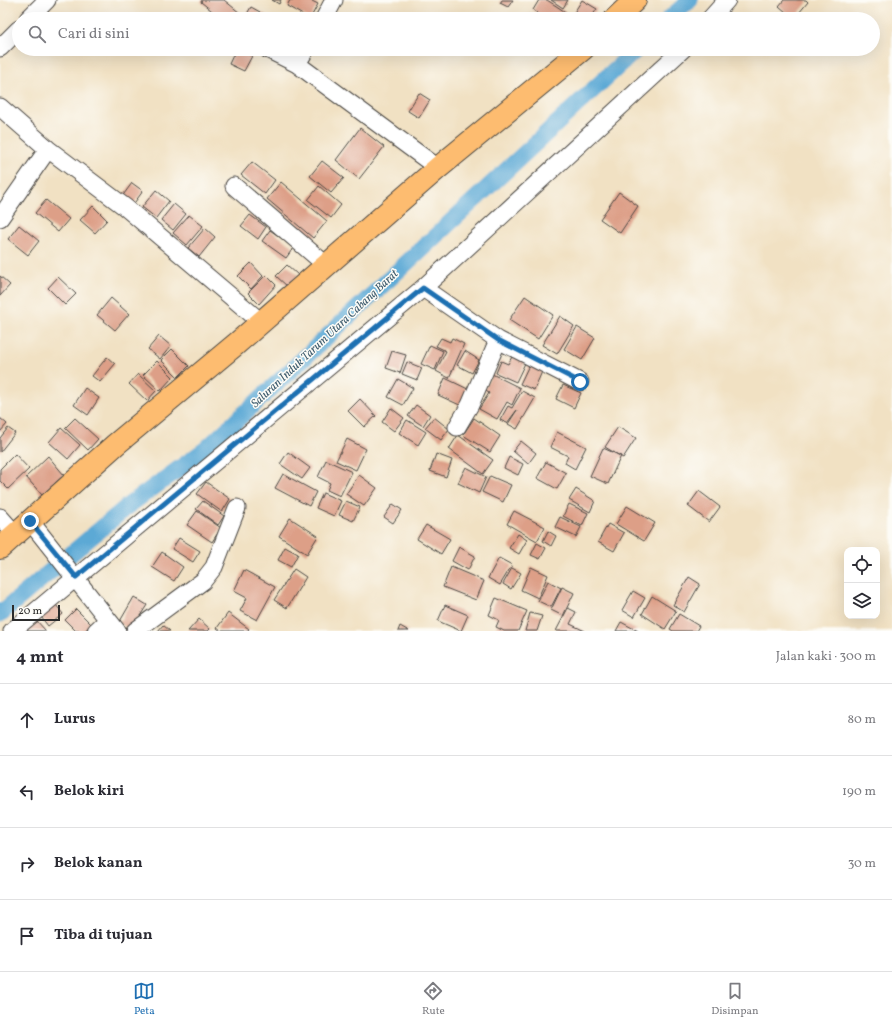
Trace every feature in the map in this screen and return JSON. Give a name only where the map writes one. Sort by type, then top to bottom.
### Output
[{"type":"main road","points":[[622,12],[635,0]]},
{"type":"main road","points":[[22,534],[115,445],[261,322],[438,168],[574,56]]},
{"type":"street","points":[[35,12],[47,0]]},
{"type":"street","points":[[328,12],[334,0]]},
{"type":"street","points":[[716,12],[727,0]]},
{"type":"street","points":[[0,48],[12,36]]},
{"type":"street","points":[[281,56],[297,64],[438,168]]},
{"type":"street","points":[[297,64],[302,56]]},
{"type":"street","points":[[12,631],[72,572],[423,288],[675,56]]},
{"type":"street","points":[[0,107],[48,149],[125,207],[261,322]]},
{"type":"street","points":[[0,218],[48,149]]},
{"type":"street","points":[[234,186],[326,265]]},
{"type":"street","points":[[423,288],[498,340],[580,382]]},
{"type":"street","points":[[457,426],[470,405],[498,340]]},
{"type":"street","points":[[135,631],[203,581],[214,566],[238,508]]},
{"type":"street","points":[[0,517],[72,572],[107,627]]},
{"type":"building","points":[[202,0],[224,0],[239,12],[213,12],[201,2]]},
{"type":"building","points":[[272,0],[281,0],[279,4]]},
{"type":"building","points":[[290,0],[310,0],[318,4],[314,12],[298,12],[287,6]]},
{"type":"building","points":[[502,0],[513,0],[508,7],[500,3]]},
{"type":"building","points":[[539,0],[547,0],[565,12],[536,12],[533,10]]},
{"type":"building","points":[[551,0],[568,0],[563,8]]},
{"type":"building","points":[[582,0],[597,9],[595,12],[574,12]]},
{"type":"building","points":[[784,0],[806,0],[808,2],[800,12],[786,12],[779,6]]},
{"type":"building","points":[[251,7],[260,12],[248,12]]},
{"type":"building","points":[[233,56],[252,56],[244,71],[229,64]]},
{"type":"building","points":[[419,93],[430,100],[419,118],[408,111]]},
{"type":"building","points":[[360,128],[384,147],[359,179],[336,160]]},
{"type":"building","points":[[322,161],[344,178],[331,193],[310,176]]},
{"type":"building","points":[[252,162],[275,180],[265,194],[241,175]]},
{"type":"building","points":[[281,182],[327,221],[313,238],[267,199]]},
{"type":"building","points":[[132,183],[143,191],[132,206],[121,198]]},
{"type":"building","points":[[319,186],[341,205],[331,218],[308,200]]},
{"type":"building","points":[[156,190],[169,201],[156,218],[142,207]]},
{"type":"building","points":[[619,192],[638,206],[620,233],[600,219]]},
{"type":"building","points":[[46,200],[69,219],[58,232],[35,213]]},
{"type":"building","points":[[174,204],[186,214],[173,230],[161,220]]},
{"type":"building","points":[[93,206],[107,220],[95,233],[80,220]]},
{"type":"building","points":[[189,215],[203,226],[187,245],[173,233]]},
{"type":"building","points":[[250,215],[266,227],[258,239],[241,226]]},
{"type":"building","points":[[19,225],[39,241],[28,255],[8,239]]},
{"type":"building","points":[[205,228],[215,237],[199,257],[188,248]]},
{"type":"building","points":[[270,230],[294,247],[286,258],[262,241]]},
{"type":"building","points":[[251,263],[263,276],[251,289],[238,276]]},
{"type":"building","points":[[287,265],[298,275],[288,287],[276,276]]},
{"type":"building","points":[[266,275],[276,285],[259,304],[248,293]]},
{"type":"building","points":[[0,276],[10,285],[0,296]]},
{"type":"building","points":[[58,277],[76,294],[65,305],[48,288]]},
{"type":"building","points":[[525,296],[553,315],[538,339],[509,320]]},
{"type":"building","points":[[111,298],[129,314],[115,330],[97,315]]},
{"type":"building","points":[[560,316],[574,326],[557,354],[542,345]]},
{"type":"building","points":[[577,327],[595,338],[582,360],[564,349]]},
{"type":"building","points":[[159,336],[171,346],[160,359],[148,349]]},
{"type":"building","points":[[441,338],[450,342],[452,338],[464,344],[449,378],[436,371],[446,351],[436,346]]},
{"type":"building","points":[[430,345],[443,351],[435,370],[421,364]]},
{"type":"building","points":[[172,349],[189,366],[178,377],[161,360]]},
{"type":"building","points":[[392,351],[406,355],[400,373],[386,368]]},
{"type":"building","points":[[465,351],[479,360],[472,373],[457,365]]},
{"type":"building","points":[[513,355],[526,361],[516,382],[496,373],[501,361],[508,364]]},
{"type":"building","points":[[107,357],[115,364],[100,382],[92,376]]},
{"type":"building","points":[[157,361],[173,377],[160,391],[143,375]]},
{"type":"building","points":[[531,361],[544,367],[534,390],[520,384]]},
{"type":"building","points":[[407,362],[422,368],[417,380],[402,374]]},
{"type":"building","points":[[138,374],[156,391],[147,401],[129,384]]},
{"type":"building","points":[[492,374],[520,388],[512,405],[507,402],[497,419],[479,409],[489,393],[484,390]]},
{"type":"building","points":[[445,378],[472,391],[464,407],[438,395]]},
{"type":"building","points":[[398,379],[413,388],[403,405],[388,397]]},
{"type":"building","points":[[563,385],[581,393],[574,408],[556,399]]},
{"type":"building","points":[[85,388],[99,398],[88,415],[74,405]]},
{"type":"building","points":[[522,391],[535,398],[517,429],[508,424],[517,410],[507,423],[500,420],[508,406],[512,408]]},
{"type":"building","points":[[360,399],[376,416],[364,427],[348,411]]},
{"type":"building","points":[[416,405],[430,415],[423,426],[408,416]]},
{"type":"building","points":[[391,408],[404,418],[394,431],[382,422]]},
{"type":"building","points":[[434,417],[449,429],[441,440],[425,428]]},
{"type":"building","points":[[0,418],[7,424],[0,432]]},
{"type":"building","points":[[75,418],[98,439],[88,450],[65,428]]},
{"type":"building","points":[[474,418],[500,436],[490,452],[463,435]]},
{"type":"building","points":[[407,420],[426,432],[418,445],[399,433]]},
{"type":"building","points":[[618,427],[636,438],[623,458],[605,447]]},
{"type":"building","points":[[8,428],[15,433],[0,452],[0,438]]},
{"type":"building","points":[[61,428],[80,445],[68,459],[49,442]]},
{"type":"building","points":[[557,432],[586,447],[575,469],[565,463],[568,456],[550,447]]},
{"type":"building","points":[[458,435],[493,460],[483,474],[449,449]]},
{"type":"building","points":[[347,439],[366,449],[356,470],[336,461]]},
{"type":"building","points":[[521,441],[536,453],[528,464],[513,451]]},
{"type":"building","points":[[603,448],[621,456],[608,484],[590,476]]},
{"type":"building","points":[[288,452],[310,468],[302,479],[280,464]]},
{"type":"building","points":[[15,454],[29,469],[8,489],[0,481],[0,469]]},
{"type":"building","points":[[436,454],[452,460],[446,477],[430,471]]},
{"type":"building","points":[[48,456],[64,475],[42,495],[26,477]]},
{"type":"building","points":[[509,457],[523,464],[518,475],[504,468]]},
{"type":"building","points":[[326,460],[352,472],[340,496],[327,490],[330,483],[318,477]]},
{"type":"building","points":[[546,462],[566,473],[557,489],[537,478]]},
{"type":"building","points":[[466,467],[486,477],[479,493],[458,483]]},
{"type":"building","points":[[283,474],[316,492],[309,506],[275,488]]},
{"type":"building","points":[[359,475],[377,488],[364,506],[346,494]]},
{"type":"building","points":[[490,476],[511,485],[503,502],[482,492]]},
{"type":"building","points":[[206,482],[230,499],[222,512],[197,494]]},
{"type":"building","points":[[576,489],[595,501],[590,512],[569,500]]},
{"type":"building","points":[[699,491],[720,507],[709,522],[688,506]]},
{"type":"building","points":[[323,493],[341,501],[334,516],[316,508]]},
{"type":"building","points":[[203,501],[224,516],[218,525],[196,509]]},
{"type":"building","points":[[346,501],[360,507],[353,521],[339,515]]},
{"type":"building","points":[[393,504],[402,510],[393,523],[384,517]]},
{"type":"building","points":[[569,504],[588,513],[582,526],[563,516]]},
{"type":"building","points":[[627,506],[655,523],[644,541],[616,524]]},
{"type":"building","points":[[197,511],[221,528],[212,542],[187,525]]},
{"type":"building","points":[[514,511],[545,527],[537,541],[507,524]]},
{"type":"building","points":[[560,517],[581,527],[576,537],[555,527]]},
{"type":"building","points":[[290,518],[318,536],[307,554],[279,536]]},
{"type":"building","points":[[608,524],[624,533],[614,551],[598,542]]},
{"type":"building","points":[[426,525],[450,539],[441,554],[417,539]]},
{"type":"building","points":[[548,531],[556,536],[551,546],[543,541]]},
{"type":"building","points":[[518,534],[527,540],[519,554],[509,548]]},
{"type":"building","points":[[179,538],[200,551],[193,562],[172,549]]},
{"type":"building","points":[[537,543],[546,548],[540,559],[531,555]]},
{"type":"building","points":[[285,547],[298,554],[291,567],[278,560]]},
{"type":"building","points":[[459,547],[475,556],[468,570],[452,561]]},
{"type":"building","points":[[162,552],[183,567],[174,581],[152,567]]},
{"type":"building","points":[[499,558],[512,565],[500,585],[488,578]]},
{"type":"building","points":[[451,567],[484,581],[476,600],[443,587]]},
{"type":"building","points":[[531,567],[548,575],[538,598],[521,590]]},
{"type":"building","points":[[512,568],[521,573],[511,589],[503,584]]},
{"type":"building","points":[[294,569],[306,577],[287,608],[274,600]]},
{"type":"building","points":[[244,570],[275,587],[257,620],[240,611],[247,598],[234,591]]},
{"type":"building","points":[[689,577],[700,584],[684,612],[673,605]]},
{"type":"building","points":[[548,581],[561,588],[551,607],[538,601]]},
{"type":"building","points":[[562,587],[574,593],[563,616],[551,610]]},
{"type":"building","points":[[633,591],[645,598],[634,617],[622,610]]},
{"type":"building","points":[[652,596],[676,611],[665,629],[642,614]]},
{"type":"building","points":[[134,597],[147,605],[131,630],[119,623]]},
{"type":"building","points":[[496,598],[527,611],[518,631],[504,631],[496,627],[499,620],[489,615]]},
{"type":"building","points":[[53,601],[63,614],[48,626],[38,613]]},
{"type":"building","points":[[445,605],[468,615],[461,631],[438,621]]},
{"type":"building","points":[[568,608],[576,612],[570,624],[585,631],[556,631]]},
{"type":"building","points":[[76,609],[91,624],[85,631],[76,631],[65,620]]},
{"type":"building","points":[[228,613],[249,629],[247,631],[221,631],[217,628]]},
{"type":"building","points":[[530,613],[542,616],[537,631],[525,631]]},
{"type":"building","points":[[679,614],[699,626],[696,631],[673,631],[670,629]]},
{"type":"building","points":[[35,619],[46,631],[22,631]]},
{"type":"building","points":[[199,619],[210,629],[208,631],[188,631]]},
{"type":"building","points":[[621,622],[638,631],[616,631]]},
{"type":"building","points":[[163,625],[170,631],[158,631]]},
{"type":"building","points":[[400,626],[409,631],[398,631]]},
{"type":"waterway","name":"Saluran Induk Tarum Utara Cabang Barat","points":[[677,12],[690,0]]},
{"type":"waterway","name":"Saluran Induk Tarum Utara Cabang Barat","points":[[0,614],[129,505],[205,450],[629,56]]},
{"type":"route","points":[[30,521],[76,577],[423,288],[498,340],[580,382]]}]
